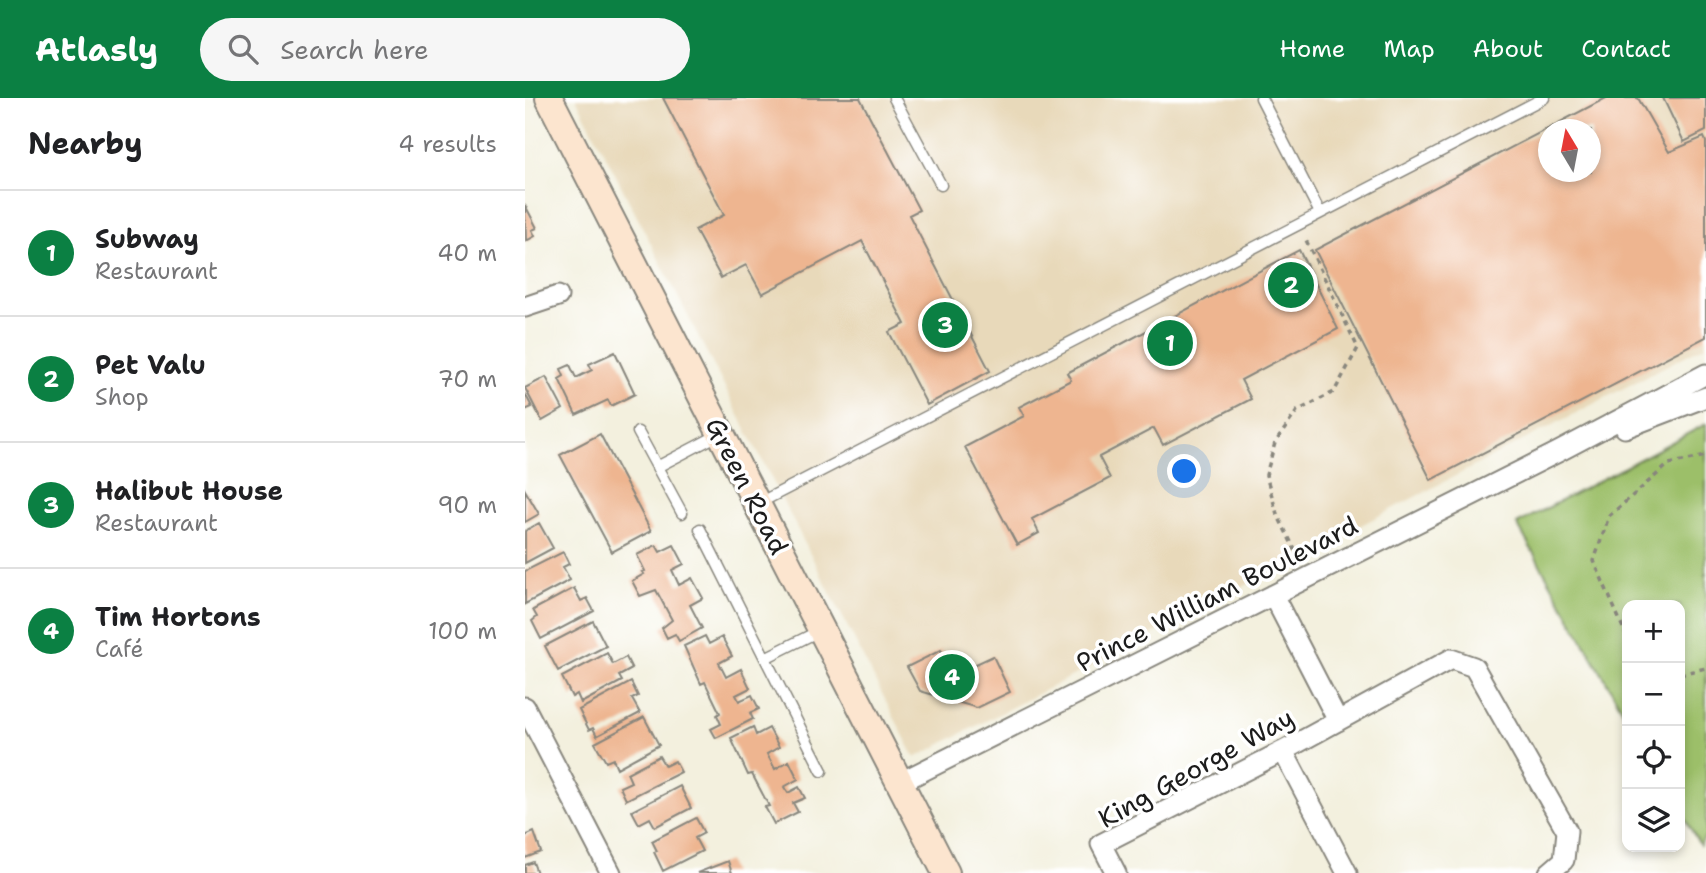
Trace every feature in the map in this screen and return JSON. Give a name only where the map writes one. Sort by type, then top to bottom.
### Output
[{"type":"street","name":"Green Road","points":[[549,98],[946,873]]},
{"type":"street","points":[[525,307],[558,296]]},
{"type":"street","name":"Prince William Boulevard","points":[[899,783],[1558,452],[1706,374]]},
{"type":"street","name":"Prince William Boulevard","points":[[1558,452],[1706,397]]},
{"type":"street","name":"King George Way","points":[[1273,595],[1338,721]]},
{"type":"street","name":"King George Way","points":[[1116,873],[1101,844],[1283,751],[1451,659],[1474,667],[1567,831],[1564,860],[1549,873]]},
{"type":"street","points":[[525,707],[611,873]]},
{"type":"street","points":[[1283,751],[1347,873]]},
{"type":"lane","points":[[894,98],[941,185]]},
{"type":"lane","points":[[1261,98],[1320,213]]},
{"type":"lane","points":[[757,505],[1544,98]]},
{"type":"lane","points":[[638,432],[682,513]]},
{"type":"lane","points":[[657,467],[720,434]]},
{"type":"lane","points":[[700,529],[822,771]]},
{"type":"lane","points":[[765,658],[821,630]]},
{"type":"path","points":[[1298,224],[1358,348],[1334,393],[1297,411],[1275,443],[1266,475],[1277,514],[1309,577]]},
{"type":"path","points":[[1622,625],[1594,561],[1609,516],[1669,464],[1706,456]]},
{"type":"path","points":[[1685,673],[1706,668]]},
{"type":"shaded area","points":[[576,98],[1706,98],[1706,345],[915,758]]},
{"type":"green space","points":[[1706,424],[1706,835],[1700,845],[1685,819],[1685,600],[1622,600],[1622,709],[1517,524]]},
{"type":"building","points":[[663,98],[860,98],[919,210],[909,215],[990,371],[927,405],[889,332],[905,324],[862,241],[762,294],[746,265],[721,278],[695,230],[724,215]]},
{"type":"building","points":[[1606,98],[1638,98],[1669,152],[1704,137],[1706,337],[1431,480],[1315,250],[1538,134],[1538,182],[1601,182],[1601,119],[1566,119]]},
{"type":"building","points":[[1663,98],[1706,98],[1706,131],[1684,142]]},
{"type":"building","points":[[525,205],[537,228],[532,230],[535,236],[526,241]]},
{"type":"building","points":[[1299,250],[1338,329],[1241,380],[1251,399],[1163,445],[1154,428],[1099,457],[1110,478],[1032,519],[1039,533],[1017,545],[965,447],[1024,416],[1019,407],[1071,380],[1067,373]]},
{"type":"building","points":[[615,352],[635,394],[611,406],[608,400],[576,415],[559,379],[564,376],[561,369],[570,365],[576,378],[592,370],[589,364]]},
{"type":"building","points":[[546,377],[563,409],[542,421],[525,388]]},
{"type":"building","points":[[525,394],[532,407],[525,410]]},
{"type":"building","points":[[600,434],[651,531],[612,552],[560,455]]},
{"type":"building","points":[[525,490],[539,514],[525,522]]},
{"type":"building","points":[[539,523],[553,548],[525,563],[525,531]]},
{"type":"building","points":[[656,545],[660,552],[674,545],[684,564],[672,570],[679,585],[692,578],[703,598],[690,605],[702,628],[679,641],[675,634],[667,638],[662,628],[672,620],[656,590],[640,596],[632,581],[645,571],[637,555]]},
{"type":"building","points":[[563,552],[569,564],[563,567],[570,580],[525,604],[525,571]]},
{"type":"building","points":[[574,588],[581,601],[587,598],[594,611],[541,639],[532,621],[537,617],[533,610]]},
{"type":"building","points":[[593,621],[606,646],[558,671],[545,646]]},
{"type":"building","points":[[705,636],[709,644],[722,637],[732,656],[719,663],[726,677],[741,669],[750,688],[736,695],[739,701],[752,695],[759,709],[750,713],[753,719],[716,738],[711,729],[721,724],[717,715],[720,713],[705,682],[701,684],[684,646]]},
{"type":"building","points":[[941,650],[944,656],[974,665],[993,656],[1010,692],[977,708],[920,691],[907,667]]},
{"type":"building","points":[[607,653],[613,664],[626,657],[632,669],[619,676],[622,681],[581,703],[577,694],[572,697],[562,677]]},
{"type":"building","points":[[631,682],[638,696],[632,699],[640,713],[597,736],[593,728],[589,730],[579,710]]},
{"type":"building","points":[[644,717],[659,745],[617,768],[613,759],[606,762],[595,743]]},
{"type":"building","points":[[753,727],[756,735],[769,728],[779,747],[767,754],[775,769],[789,761],[798,779],[784,787],[788,793],[799,787],[805,798],[793,803],[798,812],[774,824],[765,807],[769,806],[752,774],[748,775],[731,738]]},
{"type":"building","points":[[659,756],[665,766],[675,761],[681,772],[626,800],[620,787],[631,782],[627,773]]},
{"type":"building","points":[[680,786],[691,808],[655,827],[650,818],[639,824],[632,811]]},
{"type":"building","points":[[696,818],[704,833],[695,838],[702,851],[663,871],[652,841]]},
{"type":"building","points":[[534,832],[541,852],[525,858],[525,836]]},
{"type":"building","points":[[728,861],[732,873],[697,873]]},
{"type":"building","points":[[533,862],[537,873],[525,873],[525,865]]},
{"type":"place","name":"Pet Valu","points":[[1291,285]]},
{"type":"place","name":"Halibut House","points":[[945,325]]},
{"type":"place","name":"Subway","points":[[1170,343]]},
{"type":"place","name":"Tim Hortons","points":[[952,677]]}]
